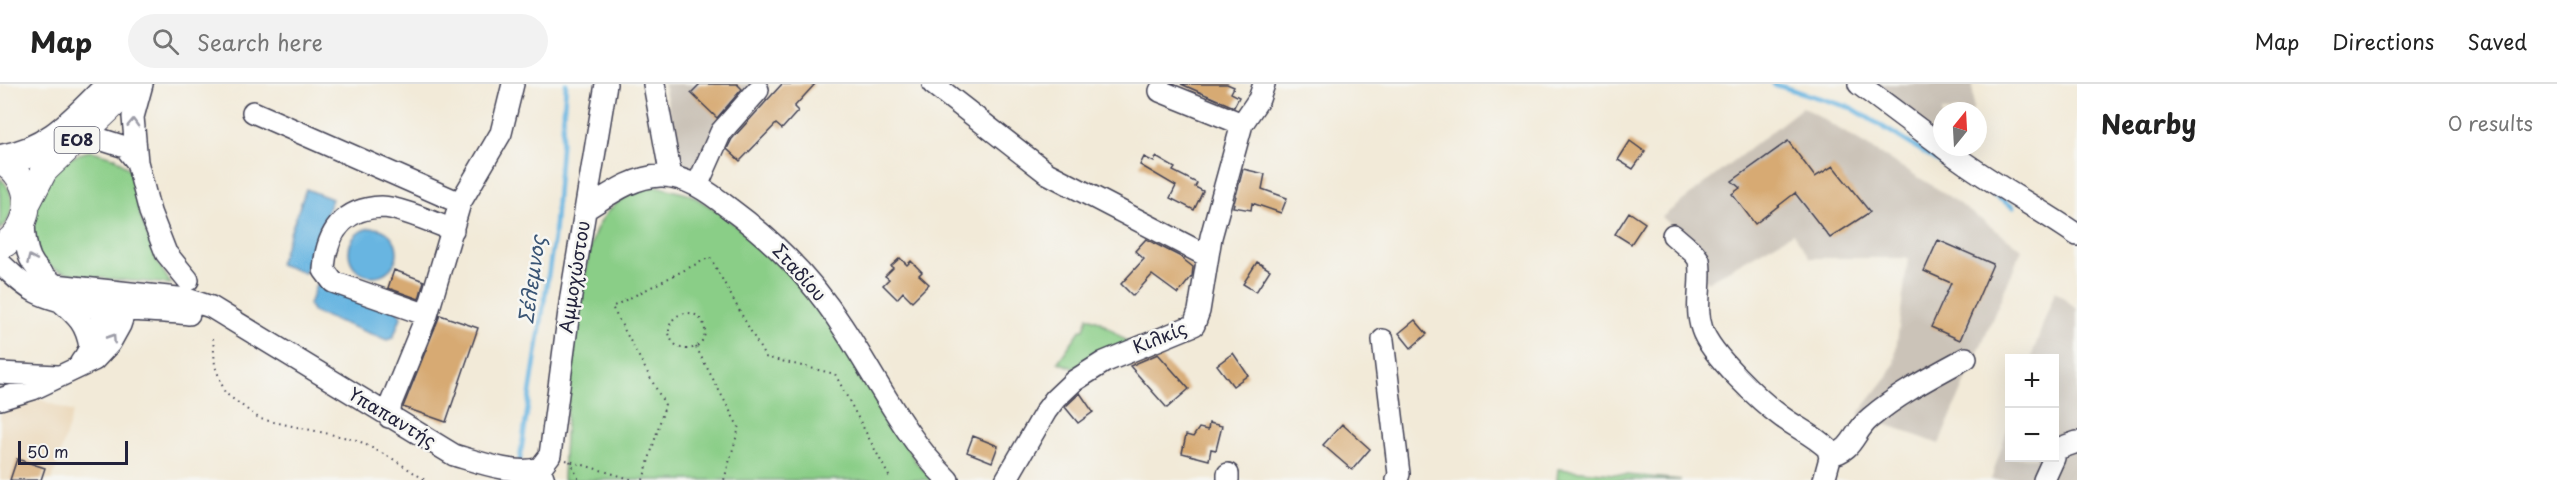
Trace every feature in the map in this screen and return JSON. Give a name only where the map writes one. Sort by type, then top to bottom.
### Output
[{"type":"highway","points":[[1,160],[30,154],[58,137],[113,84]]},
{"type":"main road","name":"ΕΟ8","points":[[0,247],[17,233],[45,171],[135,84]]},
{"type":"main road","points":[[1,160],[10,166],[22,182],[26,212]]},
{"type":"street","points":[[142,84],[133,117],[137,162],[150,212],[166,253],[188,280]]},
{"type":"street","points":[[389,417],[391,403],[427,315],[460,203],[501,134],[513,84]]},
{"type":"street","name":"Αμμοχώστου","points":[[538,473],[550,455],[562,353],[606,84]]},
{"type":"street","points":[[654,84],[671,177]]},
{"type":"street","points":[[933,84],[1047,173],[1207,256]]},
{"type":"street","name":"Κιλκίς","points":[[1006,480],[1046,411],[1074,381],[1104,362],[1194,325],[1198,316],[1207,256],[1242,124],[1262,93],[1264,84]]},
{"type":"street","points":[[1859,84],[1933,140]]},
{"type":"street","points":[[697,186],[721,132],[758,90]]},
{"type":"street","points":[[1160,91],[1242,124]]},
{"type":"street","points":[[253,112],[460,203]]},
{"type":"street","points":[[84,134],[125,147],[137,162]]},
{"type":"street","points":[[1954,156],[2034,205],[2077,235]]},
{"type":"street","name":"Σταδίου","points":[[586,209],[636,180],[653,176],[671,177],[697,186],[747,222],[801,271],[842,325],[924,454],[948,480]]},
{"type":"street","points":[[427,315],[333,282],[324,270],[325,253],[336,227],[351,213],[384,207],[453,230]]},
{"type":"street","points":[[26,212],[28,254],[37,272],[55,285],[116,303]]},
{"type":"street","points":[[1673,235],[1699,260],[1699,316],[1701,328],[1708,340],[1758,397],[1781,416],[1823,444],[1830,455],[1824,480]]},
{"type":"street","points":[[0,263],[22,284],[38,293],[59,300],[116,303]]},
{"type":"street","name":"Υπαπαντής","points":[[116,303],[187,299],[211,307],[454,455],[484,464],[538,473]]},
{"type":"street","points":[[59,300],[77,315],[87,330],[90,347]]},
{"type":"street","points":[[0,373],[66,372],[84,359],[116,303]]},
{"type":"street","points":[[0,399],[33,389],[94,360],[110,343],[120,325],[116,303]]},
{"type":"street","points":[[1383,340],[1399,474],[1397,480]]},
{"type":"street","points":[[1830,455],[1845,450],[1870,418],[1910,390],[1966,358]]},
{"type":"street","points":[[2059,449],[2077,442]]},
{"type":"street","points":[[2044,480],[2052,462]]},
{"type":"path","points":[[643,480],[665,405],[612,307],[710,257],[765,357],[835,374],[891,480]]},
{"type":"path","points":[[684,313],[695,315],[703,322],[705,333],[696,347],[685,349],[671,340],[671,323],[679,315],[684,313]]},
{"type":"path","points":[[213,338],[215,366],[225,393],[260,419],[357,440],[393,459],[425,480]]},
{"type":"path","points":[[696,347],[739,428],[723,480]]},
{"type":"path","points":[[564,459],[634,480]]},
{"type":"path","points":[[569,460],[579,480]]},
{"type":"shaded area","points":[[664,84],[759,84],[696,175],[680,168]]},
{"type":"shaded area","points":[[1865,84],[1973,84],[1973,102],[1933,102],[1933,132]]},
{"type":"shaded area","points":[[1803,107],[1941,191],[2022,249],[1939,444],[1858,414],[1888,376],[1894,364],[1908,258],[1810,258],[1793,233],[1707,282],[1678,231],[1662,217]]},
{"type":"shaded area","points":[[2055,291],[2077,309],[2077,480],[1991,480],[2005,436],[2005,462],[2059,462],[2059,354],[2032,354]]},
{"type":"shaded area","points":[[39,399],[73,412],[52,480],[0,480],[0,414]]},
{"type":"green space","points":[[92,151],[116,158],[130,170],[140,215],[157,261],[171,284],[77,275],[53,268],[38,255],[33,228],[42,184],[52,171],[65,162],[79,154]]},
{"type":"green space","points":[[0,178],[9,190],[12,204],[9,218],[0,230]]},
{"type":"green space","points":[[656,186],[691,195],[721,213],[796,277],[838,334],[916,462],[934,480],[563,480],[572,363],[592,242],[598,226],[608,211],[622,199]]},
{"type":"green space","points":[[1088,317],[1099,321],[1132,345],[1078,370],[1058,362],[1081,329],[1084,329]]},
{"type":"green space","points":[[1558,469],[1681,480],[1557,480]]},
{"type":"water","points":[[306,189],[332,199],[305,273],[279,264]]},
{"type":"water","points":[[368,228],[378,228],[390,235],[397,247],[397,257],[390,269],[378,276],[368,276],[353,265],[349,257],[349,247],[360,232]]},
{"type":"water","points":[[322,283],[397,309],[401,317],[393,338],[387,340],[313,312],[309,305],[316,285]]},
{"type":"building","points":[[700,84],[737,84],[742,89],[717,118],[691,93]]},
{"type":"building","points":[[782,84],[815,84],[794,107],[798,111],[782,129],[776,124],[740,161],[727,149],[732,139]]},
{"type":"building","points":[[1181,84],[1227,84],[1234,87],[1231,93],[1239,97],[1234,107]]},
{"type":"building","points":[[1630,141],[1645,152],[1633,169],[1618,160]]},
{"type":"building","points":[[1788,141],[1815,177],[1833,166],[1870,212],[1830,238],[1795,193],[1755,224],[1732,194],[1740,188],[1732,181]]},
{"type":"building","points":[[1144,157],[1154,162],[1156,157],[1175,168],[1173,171],[1197,183],[1195,187],[1203,191],[1194,210],[1170,198],[1176,186],[1140,165]]},
{"type":"building","points":[[1243,169],[1265,174],[1262,189],[1287,198],[1281,213],[1252,203],[1251,210],[1233,207]]},
{"type":"building","points":[[1629,212],[1645,223],[1631,244],[1615,234]]},
{"type":"building","points":[[1146,239],[1179,256],[1193,267],[1192,276],[1178,294],[1152,275],[1133,296],[1121,284],[1144,259],[1135,251]]},
{"type":"building","points":[[1938,240],[1993,264],[1960,340],[1931,327],[1951,283],[1924,271]]},
{"type":"building","points":[[900,258],[907,265],[911,261],[922,272],[919,275],[929,284],[912,301],[903,292],[897,299],[883,285],[889,279],[885,276],[893,268],[891,266]]},
{"type":"building","points":[[1257,262],[1270,270],[1256,292],[1243,284]]},
{"type":"building","points":[[394,270],[424,281],[419,299],[388,288]]},
{"type":"building","points":[[440,315],[478,328],[446,422],[403,407]]},
{"type":"building","points":[[1415,320],[1427,334],[1411,348],[1399,333]]},
{"type":"building","points":[[1233,353],[1248,375],[1233,386],[1217,365]]},
{"type":"building","points":[[1158,354],[1189,389],[1167,408],[1130,366]]},
{"type":"building","points":[[1080,393],[1093,412],[1078,423],[1065,407]]},
{"type":"building","points":[[1209,423],[1222,426],[1216,450],[1211,449],[1209,460],[1182,453],[1186,435],[1193,437],[1199,428],[1208,430]]},
{"type":"building","points":[[1342,424],[1370,449],[1352,470],[1323,445]]},
{"type":"building","points":[[973,436],[998,446],[992,462],[967,452]]},
{"type":"building","points":[[17,459],[45,468],[41,480],[10,480]]},
{"type":"waterway","name":"Σέλεμνος","points":[[519,465],[554,237],[566,84]]},
{"type":"waterway","points":[[1773,84],[1852,108],[2013,207]]}]
